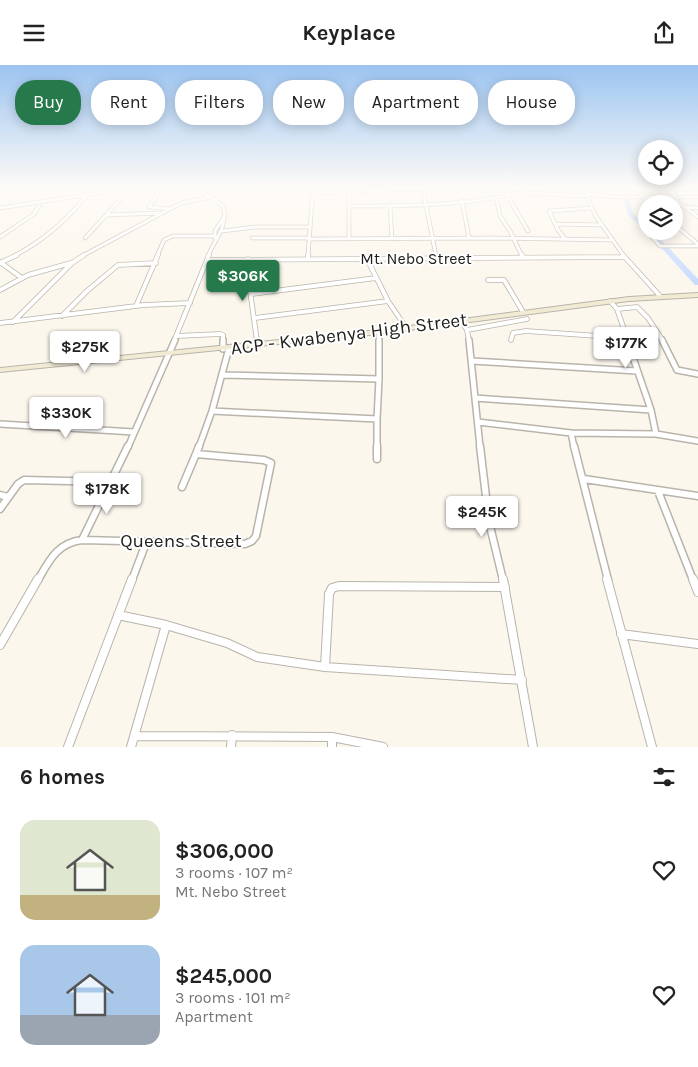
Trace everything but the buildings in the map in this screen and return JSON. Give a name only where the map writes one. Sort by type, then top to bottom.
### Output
[{"type":"main road","name":"ACP - Kwabenya High Street","points":[[0,371],[407,329],[610,301],[660,296],[698,295]]},
{"type":"street","points":[[0,237],[25,220]]},
{"type":"street","points":[[0,262],[25,251],[42,240],[62,220]]},
{"type":"street","points":[[85,238],[102,220]]},
{"type":"street","points":[[0,289],[22,278],[72,263],[151,220]]},
{"type":"street","points":[[0,645],[2,637],[53,554],[62,545],[72,540],[82,540],[112,482],[169,353],[208,259],[222,220]]},
{"type":"street","points":[[222,231],[224,220]]},
{"type":"street","points":[[308,259],[310,220]]},
{"type":"street","points":[[349,239],[350,220]]},
{"type":"street","points":[[391,220],[392,239]]},
{"type":"street","points":[[429,220],[436,259]]},
{"type":"street","points":[[467,220],[469,238]]},
{"type":"street","points":[[503,220],[523,258]]},
{"type":"street","points":[[521,220],[528,231]]},
{"type":"street","points":[[554,220],[565,239]]},
{"type":"street","points":[[599,220],[624,257],[660,296]]},
{"type":"street","points":[[555,224],[602,225]]},
{"type":"street","points":[[136,306],[156,263],[164,240],[168,237],[215,237],[222,231],[256,227],[309,227]]},
{"type":"street","points":[[683,232],[698,245]]},
{"type":"street","points":[[252,239],[513,238],[613,240]]},
{"type":"street","points":[[656,240],[662,246],[698,245]]},
{"type":"street","name":"Mt. Nebo Street","points":[[208,259],[624,257]]},
{"type":"street","points":[[248,259],[258,345]]},
{"type":"street","points":[[367,259],[388,301],[407,329]]},
{"type":"street","points":[[0,262],[22,278]]},
{"type":"street","points":[[13,322],[72,263]]},
{"type":"street","points":[[62,316],[87,291],[118,265],[156,263]]},
{"type":"street","points":[[251,294],[376,278]]},
{"type":"street","points":[[488,280],[504,280],[523,313]]},
{"type":"street","points":[[255,318],[388,301]]},
{"type":"street","points":[[610,301],[617,309],[627,338],[656,435]]},
{"type":"street","points":[[0,323],[136,306],[190,303]]},
{"type":"street","points":[[617,309],[637,307],[648,318],[661,337],[677,370],[698,375]]},
{"type":"street","points":[[467,330],[527,319]]},
{"type":"street","points":[[461,321],[467,330],[472,361],[489,522],[505,587],[533,747]]},
{"type":"street","points":[[511,340],[514,333],[526,331],[627,338]]},
{"type":"street","points":[[377,459],[380,351],[378,332]]},
{"type":"street","points":[[176,336],[220,334],[223,335],[226,348],[223,375],[212,411],[182,487]]},
{"type":"street","points":[[472,361],[637,371]]},
{"type":"street","points":[[223,375],[379,379]]},
{"type":"street","points":[[476,398],[650,410]]},
{"type":"street","points":[[212,411],[377,419]]},
{"type":"street","points":[[478,422],[572,433],[656,435],[698,441]]},
{"type":"street","points":[[0,424],[134,432]]},
{"type":"street","points":[[572,433],[621,633],[652,747]]},
{"type":"street","name":"Queens Street","points":[[82,540],[244,544],[252,541],[256,535],[271,463],[264,460],[196,454]]},
{"type":"street","points":[[0,509],[18,484],[30,479],[112,482]]},
{"type":"street","points":[[584,479],[698,496]]},
{"type":"street","points":[[658,491],[698,591]]},
{"type":"street","points":[[0,495],[8,497]]},
{"type":"street","points":[[68,747],[146,543]]},
{"type":"street","points":[[325,667],[329,594],[332,588],[339,586],[505,587]]},
{"type":"street","points":[[118,615],[166,625],[227,643],[257,657],[325,667],[522,680]]},
{"type":"street","points":[[131,747],[166,625]]},
{"type":"street","points":[[621,633],[698,644]]},
{"type":"street","points":[[134,737],[232,735],[332,737],[383,747]]},
{"type":"street","points":[[231,747],[232,735]]},
{"type":"street","points":[[332,737],[332,747]]},
{"type":"waterway","points":[[657,240],[698,283]]}]
